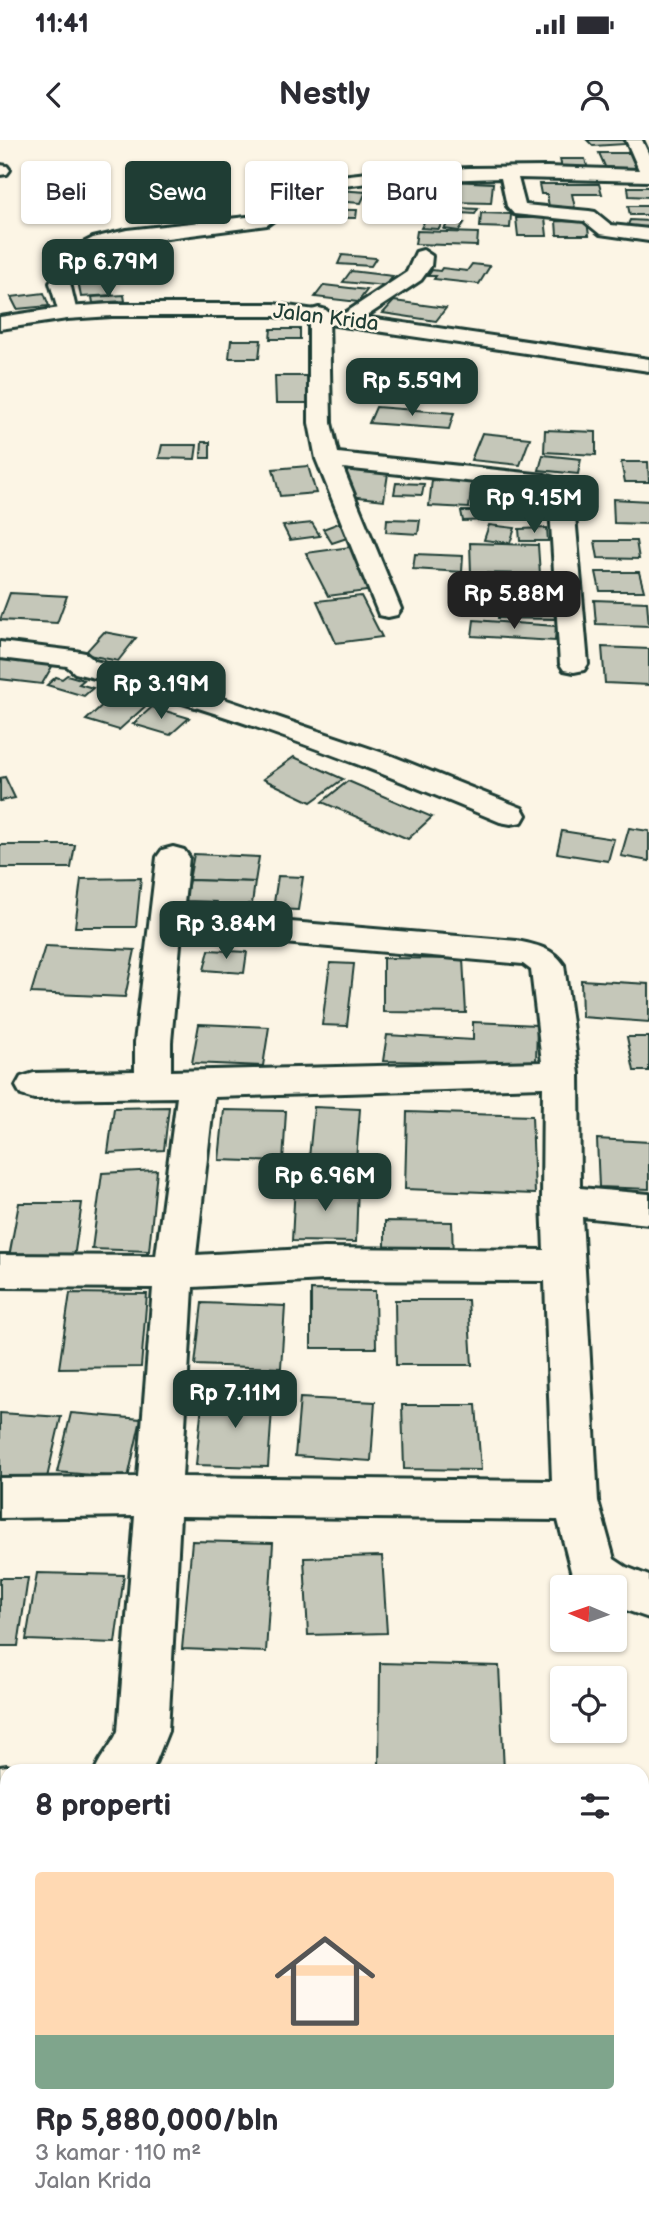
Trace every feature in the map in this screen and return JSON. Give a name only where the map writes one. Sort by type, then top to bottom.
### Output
[{"type":"street","points":[[67,313],[60,283],[79,253],[100,242],[127,236],[214,229],[261,221],[285,204],[332,183],[376,177],[508,173],[649,175],[634,140]]},
{"type":"street","points":[[508,173],[516,206],[520,209],[589,216],[606,230],[649,235]]},
{"type":"street","points":[[349,319],[414,276],[421,266],[423,256]]},
{"type":"street","name":"Jalan Krida","points":[[0,323],[67,313],[231,309],[319,314],[649,365]]},
{"type":"street","points":[[319,314],[320,423],[328,459],[388,609]]},
{"type":"street","points":[[328,459],[545,482],[556,486],[561,493],[564,519],[574,664]]},
{"type":"street","points":[[0,650],[75,659],[85,667],[149,683],[382,762],[511,815]]},
{"type":"street","points":[[153,1083],[153,1042],[173,857]]},
{"type":"street","points":[[166,922],[533,956],[547,965],[561,1074],[561,1201],[575,1501],[594,1571],[610,1583],[649,1597]]},
{"type":"street","points":[[34,1086],[153,1083],[197,1085],[561,1074]]},
{"type":"street","points":[[129,1764],[143,1731],[174,1272],[197,1085]]},
{"type":"street","points":[[561,1201],[649,1209]]},
{"type":"street","points":[[0,1271],[174,1272],[324,1264],[565,1266]]},
{"type":"street","points":[[0,1498],[160,1496],[575,1501]]},
{"type":"building","points":[[587,140],[622,140],[626,144],[593,146]]},
{"type":"building","points":[[599,153],[630,153],[639,171],[607,171]]},
{"type":"building","points":[[560,159],[585,159],[588,169],[562,169]]},
{"type":"building","points":[[462,182],[493,183],[491,203],[462,202]]},
{"type":"building","points":[[539,184],[599,184],[602,194],[572,194],[575,208],[549,207],[547,194],[541,194]]},
{"type":"building","points":[[628,187],[649,187],[649,197],[629,196]]},
{"type":"building","points":[[348,191],[362,192],[361,203],[348,202]]},
{"type":"building","points":[[628,206],[649,206],[649,215],[630,215]]},
{"type":"building","points":[[462,208],[478,209],[475,214],[462,213]]},
{"type":"building","points":[[348,210],[357,210],[356,218],[348,218]]},
{"type":"building","points":[[481,213],[511,214],[510,228],[480,227]]},
{"type":"building","points":[[516,218],[545,218],[547,236],[518,236]]},
{"type":"building","points":[[630,220],[649,221],[649,231],[626,229]]},
{"type":"building","points":[[556,221],[587,222],[589,235],[557,235]]},
{"type":"building","points":[[464,223],[459,231],[444,229],[448,224]]},
{"type":"building","points":[[423,224],[442,224],[439,229],[421,228]]},
{"type":"building","points":[[417,231],[478,233],[477,246],[415,244]]},
{"type":"building","points":[[342,255],[376,258],[371,266],[338,264]]},
{"type":"building","points":[[472,264],[490,266],[479,284],[428,276],[432,270],[440,271],[442,268],[467,271]]},
{"type":"building","points":[[81,268],[109,269],[105,277],[77,276]]},
{"type":"building","points":[[351,271],[393,276],[386,286],[343,282]]},
{"type":"building","points":[[109,279],[112,295],[81,297],[78,281]]},
{"type":"building","points":[[324,285],[367,290],[358,302],[315,297]]},
{"type":"building","points":[[44,293],[49,306],[17,309],[11,297]]},
{"type":"building","points":[[124,295],[125,301],[93,303],[92,297]]},
{"type":"building","points":[[394,301],[446,308],[436,321],[383,313]]},
{"type":"building","points":[[271,329],[300,329],[300,339],[270,339]]},
{"type":"building","points":[[231,340],[261,340],[259,358],[229,358]]},
{"type":"building","points":[[275,376],[308,376],[310,403],[276,403]]},
{"type":"building","points":[[376,407],[454,413],[449,429],[369,423]]},
{"type":"building","points":[[545,430],[596,432],[596,455],[544,452]]},
{"type":"building","points":[[482,433],[530,438],[520,465],[471,460]]},
{"type":"building","points":[[202,442],[210,442],[210,458],[201,458]]},
{"type":"building","points":[[162,445],[197,445],[195,459],[159,458]]},
{"type":"building","points":[[543,455],[581,459],[578,474],[539,470]]},
{"type":"building","points":[[621,462],[648,462],[649,482],[625,482]]},
{"type":"building","points":[[338,464],[389,467],[384,500],[342,495]]},
{"type":"building","points":[[308,466],[316,493],[280,496],[273,469]]},
{"type":"building","points":[[432,480],[472,482],[469,508],[429,506]]},
{"type":"building","points":[[515,482],[540,483],[542,516],[506,513]]},
{"type":"building","points":[[396,483],[424,484],[422,495],[394,494]]},
{"type":"building","points":[[613,499],[649,501],[649,524],[614,523]]},
{"type":"building","points":[[461,511],[487,511],[489,520],[463,521]]},
{"type":"building","points":[[387,519],[420,520],[418,534],[386,532]]},
{"type":"building","points":[[312,523],[320,536],[290,540],[283,526]]},
{"type":"building","points":[[339,523],[350,537],[332,543],[323,529]]},
{"type":"building","points":[[489,525],[515,528],[510,543],[484,540]]},
{"type":"building","points":[[547,528],[548,541],[520,541],[519,529]]},
{"type":"building","points":[[595,541],[636,541],[639,559],[598,558]]},
{"type":"building","points":[[470,543],[538,545],[540,574],[471,573]]},
{"type":"building","points":[[350,547],[374,590],[328,596],[306,553]]},
{"type":"building","points":[[415,554],[463,556],[462,572],[413,569]]},
{"type":"building","points":[[596,572],[639,572],[644,591],[600,591]]},
{"type":"building","points":[[471,580],[552,581],[554,597],[472,596]]},
{"type":"building","points":[[10,593],[67,596],[57,623],[0,620]]},
{"type":"building","points":[[361,596],[382,637],[336,643],[317,601]]},
{"type":"building","points":[[594,600],[647,602],[649,626],[596,624]]},
{"type":"building","points":[[498,602],[553,603],[555,619],[498,618]]},
{"type":"building","points":[[474,620],[556,626],[555,641],[472,636]]},
{"type":"building","points":[[104,632],[136,638],[118,661],[84,654]]},
{"type":"building","points":[[602,647],[649,649],[649,685],[605,683]]},
{"type":"building","points":[[0,657],[54,663],[42,684],[0,679]]},
{"type":"building","points":[[67,675],[84,680],[79,684],[93,688],[84,696],[47,685],[56,677],[62,679]]},
{"type":"building","points":[[117,692],[145,696],[141,700],[150,702],[119,730],[86,720]]},
{"type":"building","points":[[152,707],[189,718],[170,735],[133,724]]},
{"type":"building","points":[[294,757],[343,779],[311,802],[263,779]]},
{"type":"building","points":[[5,777],[15,798],[0,801],[0,778]]},
{"type":"building","points":[[348,781],[432,817],[408,839],[322,802]]},
{"type":"building","points":[[629,828],[649,831],[649,861],[621,856]]},
{"type":"building","points":[[562,831],[614,839],[608,861],[557,853]]},
{"type":"building","points":[[0,845],[75,845],[71,868],[0,868]]},
{"type":"building","points":[[194,854],[259,857],[255,882],[189,880]]},
{"type":"building","points":[[278,876],[303,877],[298,910],[273,909]]},
{"type":"building","points":[[141,878],[136,927],[75,927],[81,879]]},
{"type":"building","points":[[189,880],[255,882],[252,904],[248,904],[246,917],[213,916],[216,902],[185,901]]},
{"type":"building","points":[[45,946],[135,950],[125,997],[31,993]]},
{"type":"building","points":[[209,950],[247,952],[244,973],[204,970]]},
{"type":"building","points":[[383,958],[463,959],[466,1013],[383,1012]]},
{"type":"building","points":[[330,963],[354,964],[347,1026],[322,1025]]},
{"type":"building","points":[[581,980],[649,984],[649,1022],[582,1017]]},
{"type":"building","points":[[473,1022],[537,1025],[536,1063],[383,1061],[387,1035],[473,1040]]},
{"type":"building","points":[[199,1024],[269,1027],[263,1066],[192,1063]]},
{"type":"building","points":[[627,1037],[649,1037],[649,1071],[634,1071]]},
{"type":"building","points":[[169,1107],[164,1150],[108,1153],[114,1108]]},
{"type":"building","points":[[314,1107],[360,1109],[356,1160],[309,1158]]},
{"type":"building","points":[[224,1110],[286,1111],[283,1162],[219,1160]]},
{"type":"building","points":[[407,1112],[532,1116],[535,1194],[405,1189]]},
{"type":"building","points":[[597,1139],[649,1142],[649,1189],[599,1187]]},
{"type":"building","points":[[157,1170],[149,1251],[92,1249],[102,1173]]},
{"type":"building","points":[[295,1183],[358,1185],[356,1242],[292,1241]]},
{"type":"building","points":[[19,1203],[82,1203],[74,1258],[9,1257]]},
{"type":"building","points":[[385,1221],[452,1222],[453,1260],[385,1258]]},
{"type":"building","points":[[311,1290],[375,1291],[376,1348],[311,1348]]},
{"type":"building","points":[[70,1293],[147,1294],[141,1367],[59,1368]]},
{"type":"building","points":[[395,1300],[468,1300],[472,1365],[396,1365]]},
{"type":"building","points":[[202,1303],[285,1306],[281,1368],[195,1365]]},
{"type":"building","points":[[203,1393],[273,1395],[268,1467],[196,1465]]},
{"type":"building","points":[[300,1398],[375,1402],[371,1461],[295,1456]]},
{"type":"building","points":[[402,1405],[476,1405],[481,1470],[404,1469]]},
{"type":"building","points":[[0,1413],[61,1417],[46,1482],[0,1478]]},
{"type":"building","points":[[71,1413],[141,1419],[128,1478],[57,1472]]},
{"type":"building","points":[[192,1541],[273,1543],[266,1652],[182,1649]]},
{"type":"building","points":[[382,1556],[387,1633],[308,1635],[304,1558]]},
{"type":"building","points":[[37,1573],[124,1575],[115,1643],[26,1640]]},
{"type":"building","points":[[0,1578],[28,1578],[18,1646],[0,1646]]},
{"type":"building","points":[[380,1663],[499,1666],[504,1764],[379,1764]]}]
